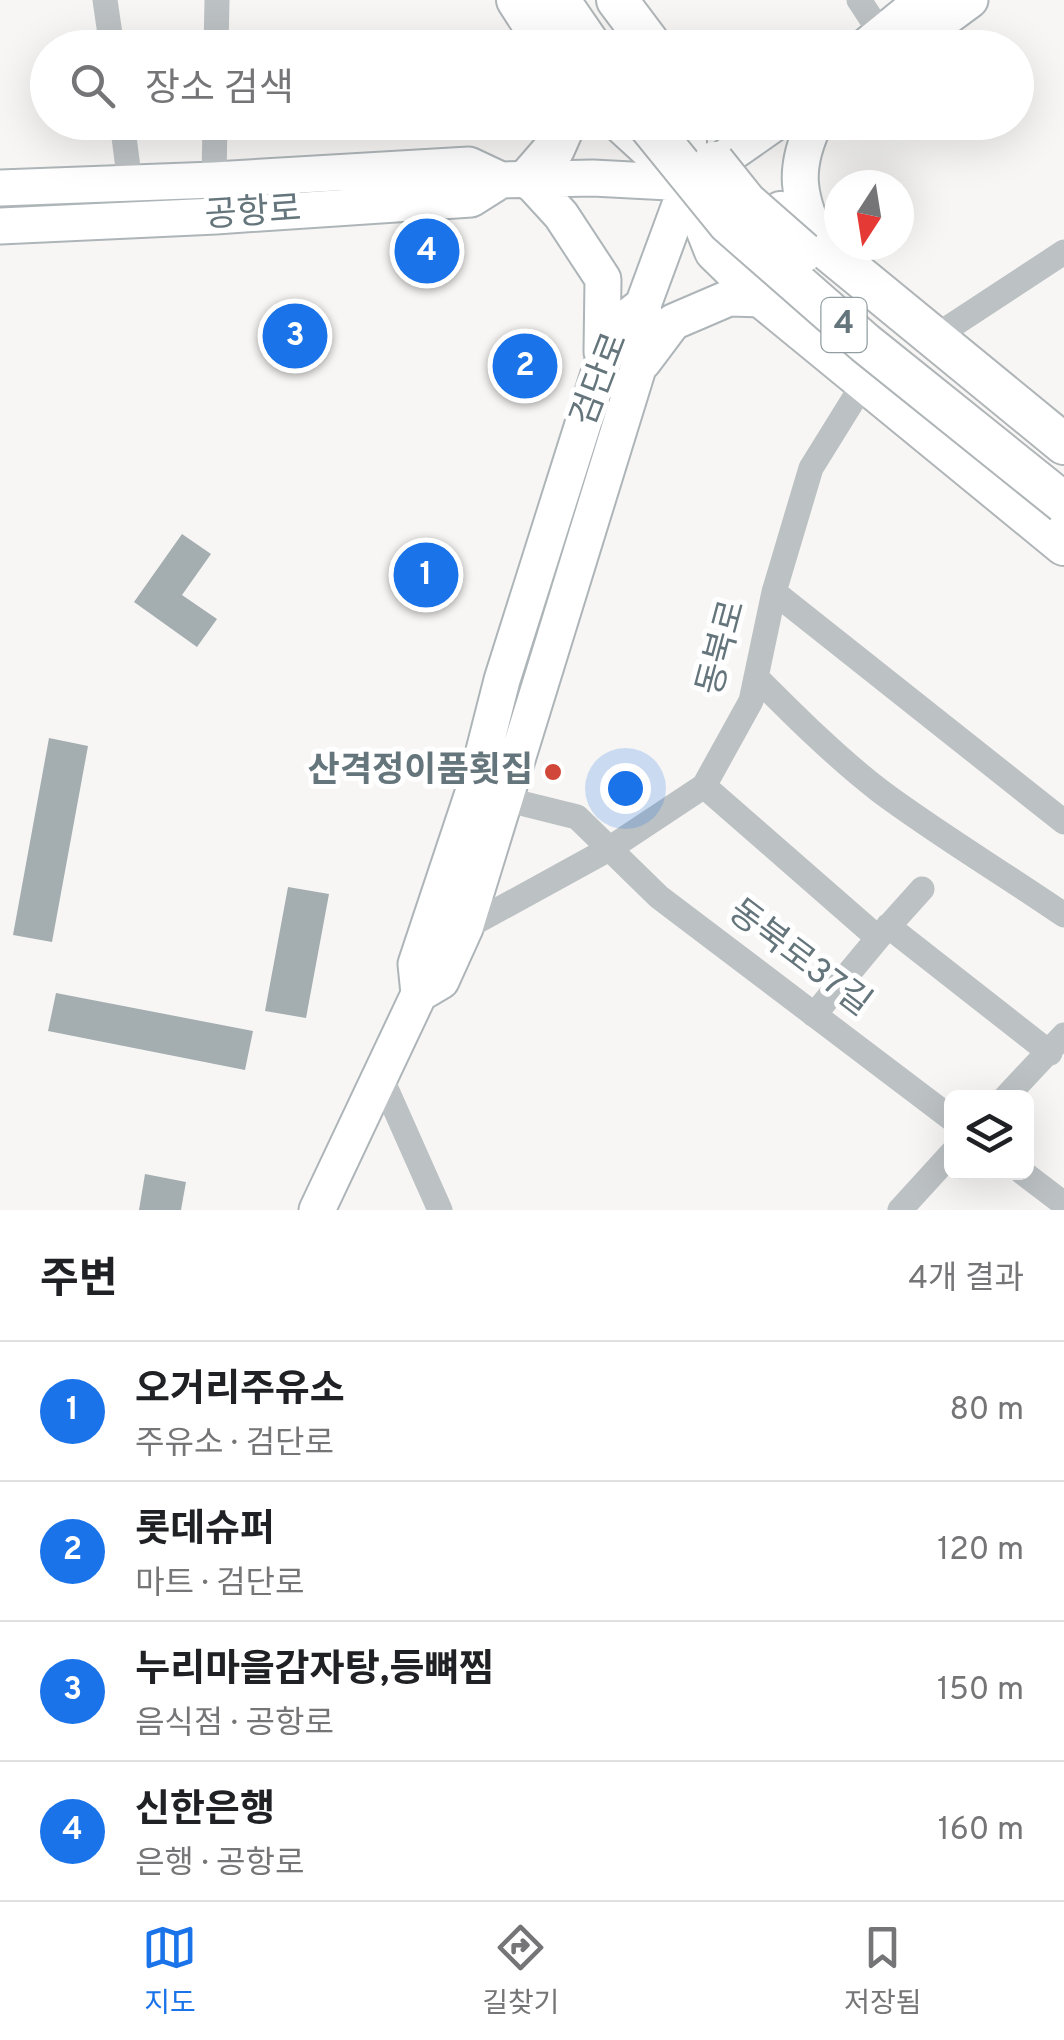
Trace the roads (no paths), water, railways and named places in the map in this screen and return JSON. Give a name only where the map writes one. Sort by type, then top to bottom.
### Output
[{"type":"main road","points":[[517,0],[536,30]]},
{"type":"main road","points":[[558,0],[579,30]]},
{"type":"main road","points":[[592,0],[612,30]]},
{"type":"main road","points":[[617,0],[640,30]]},
{"type":"main road","points":[[894,30],[922,0]]},
{"type":"main road","points":[[908,30],[970,0]]},
{"type":"main road","points":[[558,140],[554,150],[515,179],[561,215],[603,279],[602,364]]},
{"type":"main road","points":[[641,140],[688,183],[756,190],[1064,444]]},
{"type":"main road","name":"4","points":[[661,140],[728,223],[865,344],[1064,504]]},
{"type":"main road","points":[[684,140],[688,183],[716,251],[764,299],[1064,545]]},
{"type":"main road","name":"4","points":[[697,140],[746,202],[882,322],[1064,468]]},
{"type":"main road","points":[[643,305],[688,183],[750,140]]},
{"type":"main road","points":[[806,140],[799,196],[819,244]]},
{"type":"main road","name":"공항로","points":[[0,188],[469,166],[515,179],[688,183]]},
{"type":"main road","name":"공항로","points":[[0,226],[471,199],[515,179]]},
{"type":"main road","points":[[807,334],[783,284],[802,264],[817,264],[864,281]]},
{"type":"main road","points":[[636,370],[672,322],[729,298],[764,299]]},
{"type":"main road","name":"검단로","points":[[317,1210],[419,994],[416,964],[474,790],[502,680],[602,364],[616,326],[643,305]]},
{"type":"main road","name":"검단로","points":[[419,994],[441,981],[466,928],[647,339],[643,305]]},
{"type":"street","points":[[105,0],[109,30]]},
{"type":"street","points":[[216,30],[217,0]]},
{"type":"street","points":[[859,0],[876,30]]},
{"type":"street","points":[[124,140],[130,183]]},
{"type":"street","name":"공항로","points":[[214,180],[215,140]]},
{"type":"street","points":[[934,338],[1064,252]]},
{"type":"street","name":"동북로","points":[[466,928],[609,849],[704,786],[751,702],[774,592],[811,468],[864,381]]},
{"type":"street","points":[[774,592],[1064,822]]},
{"type":"street","points":[[756,677],[876,788],[1064,915]]},
{"type":"street","points":[[704,786],[883,932],[1058,1048],[1013,1090]]},
{"type":"street","name":"동북로37길","points":[[504,799],[576,817],[659,898],[944,1114]]},
{"type":"street","points":[[814,1015],[922,889]]},
{"type":"street","points":[[380,1076],[440,1210]]},
{"type":"street","points":[[900,1210],[944,1162]]},
{"type":"street","points":[[1032,1180],[1064,1204]]},
{"type":"place","name":"신한은행","points":[[427,251]]},
{"type":"place","name":"누리마을감자탕,등뼈찜","points":[[295,336]]},
{"type":"place","name":"롯데슈퍼","points":[[525,366]]},
{"type":"place","name":"오거리주유소","points":[[426,575]]},
{"type":"place","name":"산격정이품횟집","points":[[553,772]]}]
